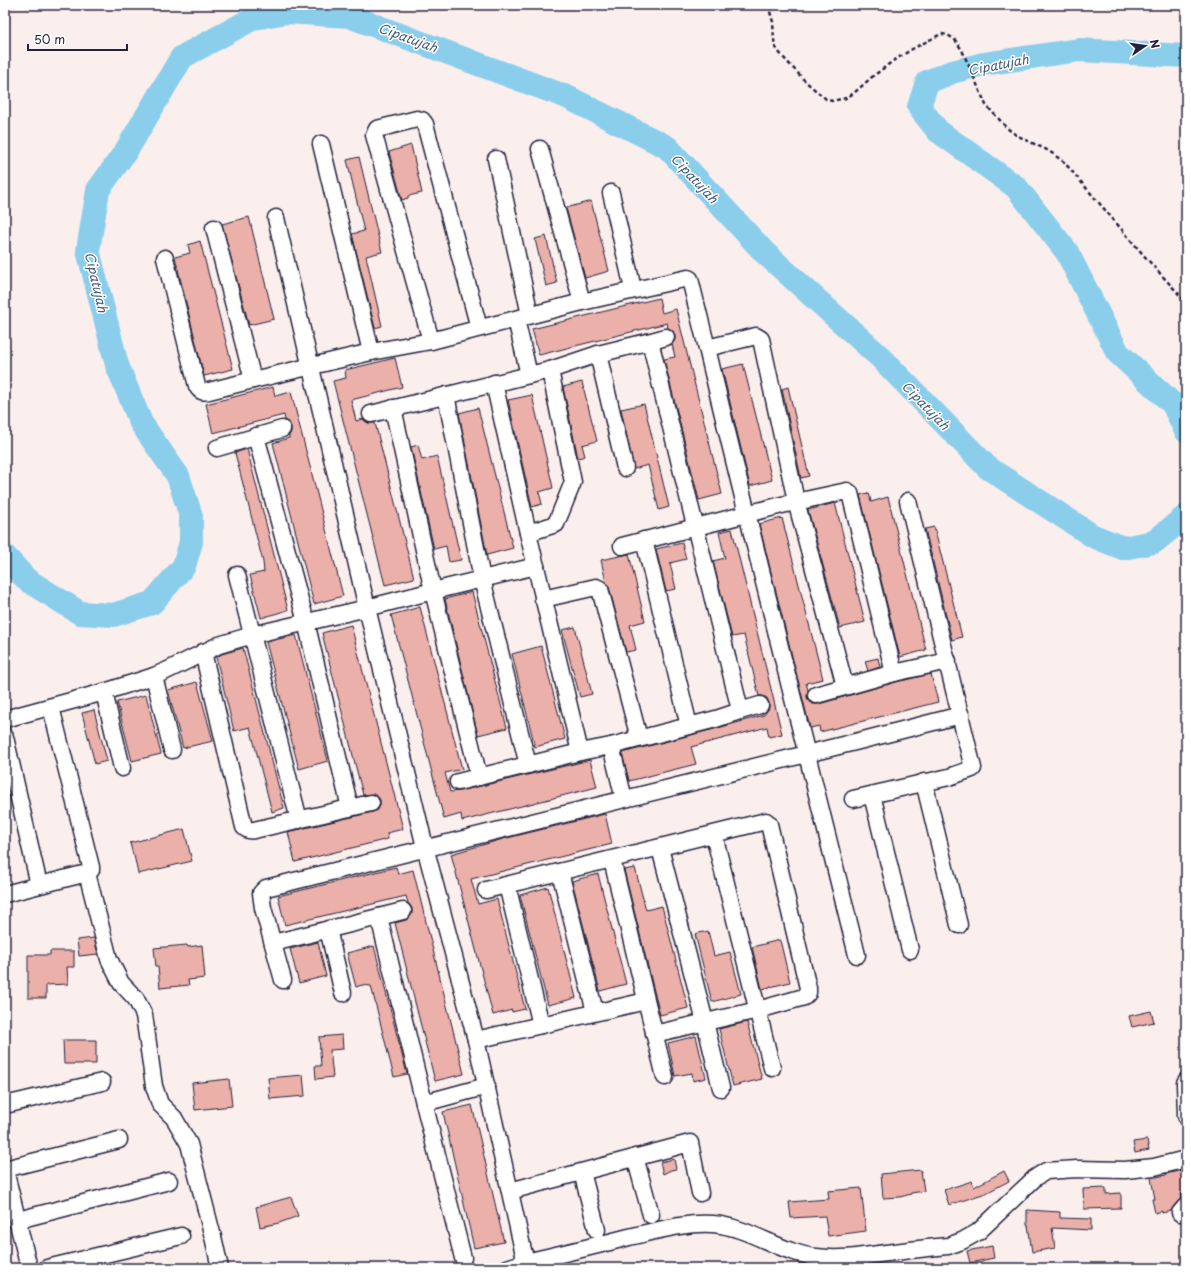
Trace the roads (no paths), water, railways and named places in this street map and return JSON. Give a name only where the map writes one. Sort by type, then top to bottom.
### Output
[{"type":"street","points":[[431,341],[374,135],[377,129],[417,119],[422,120],[425,124],[479,328]]},
{"type":"street","points":[[321,144],[371,352]]},
{"type":"street","points":[[540,149],[582,302]]},
{"type":"street","points":[[496,158],[523,317],[529,375]]},
{"type":"street","points":[[611,193],[634,289]]},
{"type":"street","points":[[276,218],[367,608],[425,847],[476,1040],[527,1265]]},
{"type":"street","points":[[214,228],[253,380]]},
{"type":"street","points":[[165,258],[197,386],[199,390],[203,392],[209,392],[371,352],[431,341],[634,289],[690,278],[746,514],[808,754],[856,955]]},
{"type":"street","points":[[707,348],[756,336],[761,339],[796,501],[845,686]]},
{"type":"street","points":[[371,414],[550,370],[598,354],[666,337]]},
{"type":"street","points":[[648,342],[651,345],[740,711]]},
{"type":"street","points":[[598,354],[625,468]]},
{"type":"street","points":[[528,532],[556,524],[573,485],[550,370]]},
{"type":"street","points":[[494,383],[543,599],[580,752]]},
{"type":"street","points":[[446,396],[482,579],[528,765]]},
{"type":"street","points":[[393,408],[433,591],[479,777]]},
{"type":"street","points":[[217,448],[282,429]]},
{"type":"street","points":[[256,436],[306,622],[350,808]]},
{"type":"street","points":[[622,546],[796,501],[847,490],[850,494],[894,672]]},
{"type":"street","points":[[853,799],[949,776],[973,768],[908,501]]},
{"type":"street","points":[[644,540],[689,726]]},
{"type":"street","points":[[5,719],[104,692],[154,676],[219,645],[252,635],[536,566]]},
{"type":"street","points":[[237,575],[300,820]]},
{"type":"street","points":[[543,599],[596,587],[600,589],[639,738]]},
{"type":"street","points":[[204,652],[244,827],[248,830],[254,830],[371,803]]},
{"type":"street","points":[[816,695],[894,672],[948,661]]},
{"type":"street","points":[[154,676],[172,750]]},
{"type":"street","points":[[104,692],[122,768]]},
{"type":"street","points":[[458,782],[580,752],[611,746],[760,706]]},
{"type":"street","points":[[5,894],[87,873],[90,871],[91,867],[51,707]]},
{"type":"street","points":[[283,980],[262,899],[261,893],[266,888],[425,847],[808,754],[961,715]]},
{"type":"street","points":[[5,737],[38,885]]},
{"type":"street","points":[[611,746],[624,799]]},
{"type":"street","points":[[924,782],[959,925]]},
{"type":"street","points":[[872,795],[910,950]]},
{"type":"street","points":[[486,890],[766,821],[771,829],[808,993],[804,997],[758,1010],[654,1034]]},
{"type":"street","points":[[714,834],[772,1068]]},
{"type":"street","points":[[660,848],[721,1088]]},
{"type":"street","points":[[612,860],[665,1077]]},
{"type":"street","points":[[560,872],[595,1012]]},
{"type":"street","points":[[87,873],[109,959],[121,983],[136,998],[144,1015],[154,1086],[160,1104],[174,1118],[189,1144],[220,1268]]},
{"type":"street","points":[[507,885],[541,1025]]},
{"type":"street","points":[[273,943],[403,911]]},
{"type":"street","points":[[379,916],[463,1258]]},
{"type":"street","points":[[328,929],[343,993]]},
{"type":"street","points":[[476,1040],[646,1001]]},
{"type":"street","points":[[1186,1081],[1186,1116]]},
{"type":"street","points":[[5,1105],[102,1082]]},
{"type":"street","points":[[424,1103],[487,1086]]},
{"type":"street","points":[[29,1268],[5,1170],[120,1140]]},
{"type":"street","points":[[510,1191],[690,1143],[700,1193]]},
{"type":"street","points":[[636,1157],[651,1215]]},
{"type":"street","points":[[507,1268],[527,1265],[671,1227],[713,1224],[734,1228],[760,1237],[790,1251],[816,1257],[856,1257],[948,1246],[962,1241],[978,1232],[1035,1178],[1046,1171],[1077,1169],[1124,1170],[1154,1167],[1186,1159]]},
{"type":"street","points":[[582,1172],[597,1230]]},
{"type":"street","points":[[18,1220],[169,1181]]},
{"type":"street","points":[[47,1268],[181,1236]]},
{"type":"waterway","name":"Cipatujah","points":[[5,556],[27,580],[80,613],[113,615],[152,603],[184,566],[191,542],[191,516],[178,476],[141,423],[117,365],[88,250],[98,190],[126,151],[182,57],[254,18],[286,12],[349,16],[567,97],[667,147],[765,253],[879,356],[988,468],[1093,536],[1123,548],[1154,542],[1186,516]]},
{"type":"waterway","name":"Cipatujah","points":[[1186,56],[1079,50],[983,64],[952,72],[927,82],[919,107],[938,131],[1016,187],[1067,252],[1118,353],[1173,404],[1186,431]]}]
